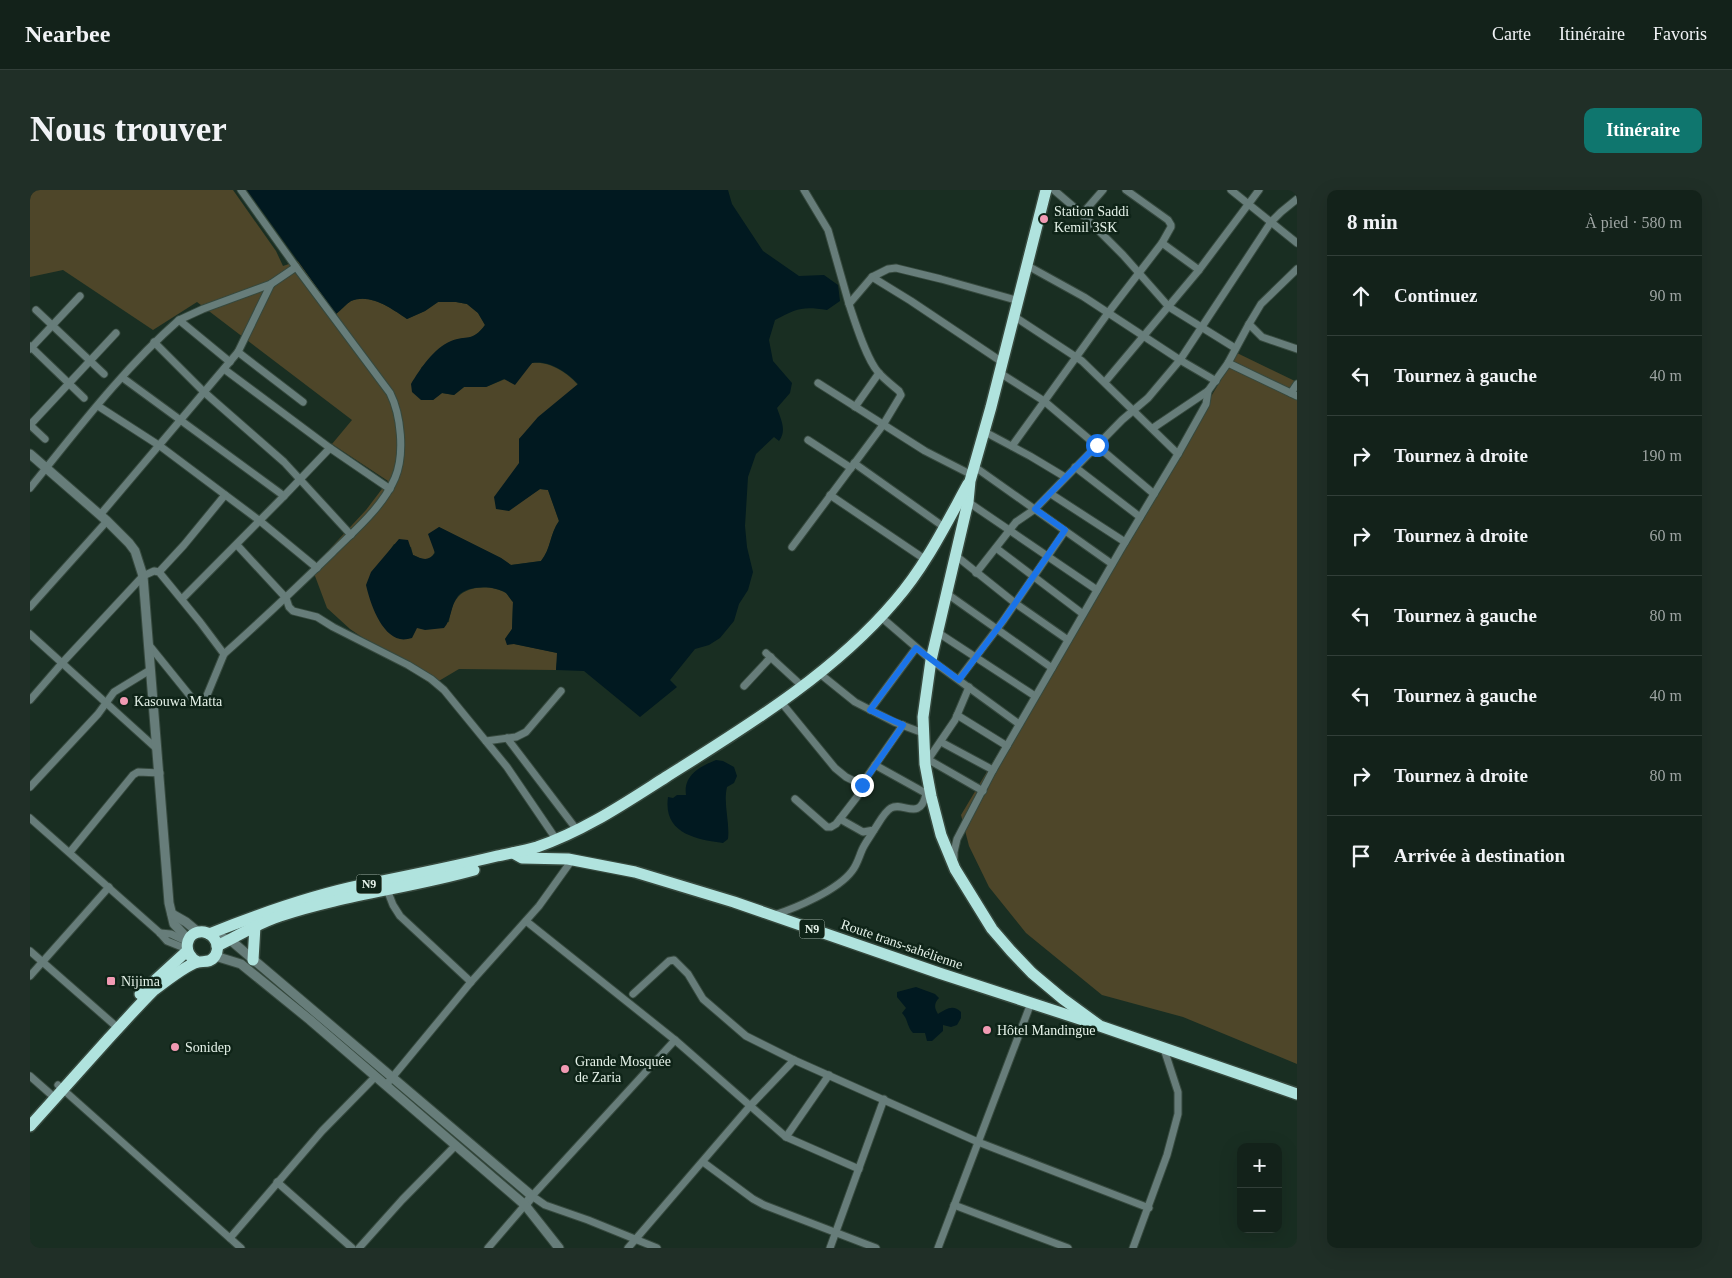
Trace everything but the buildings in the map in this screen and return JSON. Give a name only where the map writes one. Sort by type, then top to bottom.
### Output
[{"type":"highway","points":[[1046,190],[1015,317],[972,474],[968,502],[930,660],[924,696],[923,733],[927,762],[928,795],[955,869],[992,929],[1011,951],[1032,973],[1100,1026]]},
{"type":"highway","name":"Route trans-sahélienne","points":[[115,1026],[154,990],[198,962],[208,962],[216,951],[230,940],[255,926],[308,907],[516,855],[577,830],[612,811],[678,770],[781,702],[819,673],[881,618],[897,600],[926,560],[972,474]]},
{"type":"highway","name":"Route trans-sahélienne","points":[[516,855],[572,860],[636,872],[734,902],[1297,1094]]},
{"type":"highway","name":"Route trans-sahélienne","points":[[30,1126],[61,1086],[157,977],[193,941],[285,905],[361,885],[386,886]]},
{"type":"highway","points":[[253,960],[255,926]]},
{"type":"highway","points":[[198,962],[192,958],[193,941],[214,938],[216,951]]},
{"type":"highway","name":"Route trans-sahélienne","points":[[30,1116],[53,1096]]},
{"type":"street","points":[[149,645],[195,702],[199,703],[205,700],[224,654],[286,598],[376,510],[396,477],[400,455],[399,422],[395,404],[384,385],[241,190]]},
{"type":"street","points":[[792,547],[883,425],[901,395],[899,391],[878,373],[858,331],[828,230],[804,190]]},
{"type":"street","points":[[1054,190],[1082,214],[1169,307],[1235,348]]},
{"type":"street","points":[[1082,214],[1103,190]]},
{"type":"street","points":[[1012,446],[1108,312],[1162,244],[1170,227],[1170,222],[1126,190]]},
{"type":"street","points":[[1231,190],[1297,243]]},
{"type":"street","points":[[1105,382],[1199,270],[1259,190]]},
{"type":"street","points":[[976,573],[1010,529],[1051,494],[1097,445],[1148,398],[1180,360],[1271,222],[1280,212],[1297,199]]},
{"type":"street","points":[[1162,244],[1199,270]]},
{"type":"street","points":[[1028,266],[1069,288],[1180,360],[1216,381]]},
{"type":"street","points":[[30,488],[154,342],[179,320],[203,308],[271,284],[296,267]]},
{"type":"street","points":[[849,304],[872,277],[888,269],[896,268],[941,278],[1019,300]]},
{"type":"street","points":[[1153,428],[1208,391],[1228,363],[1262,304],[1297,269]]},
{"type":"street","points":[[872,277],[911,301],[1044,401],[1154,494]]},
{"type":"street","points":[[30,606],[238,352],[271,284]]},
{"type":"street","points":[[80,296],[30,348],[84,398]]},
{"type":"street","points":[[36,310],[104,374]]},
{"type":"street","points":[[1015,317],[1076,357],[1105,382],[1178,454]]},
{"type":"street","points":[[179,320],[230,362]]},
{"type":"street","points":[[1249,324],[1262,337],[1297,349]]},
{"type":"street","points":[[45,439],[30,425],[116,333]]},
{"type":"street","points":[[154,342],[204,392],[270,448],[351,535]]},
{"type":"street","points":[[238,352],[303,402]]},
{"type":"street","points":[[1228,363],[1294,394],[1297,384]]},
{"type":"street","points":[[224,370],[330,448],[390,489]]},
{"type":"street","points":[[856,407],[878,373]]},
{"type":"street","points":[[123,378],[284,496]]},
{"type":"street","points":[[818,383],[931,455],[972,474],[1035,509],[1112,564]]},
{"type":"street","points":[[955,869],[954,852],[957,839],[993,770],[1178,454],[1206,404],[1208,391]]},
{"type":"street","points":[[98,406],[160,446],[260,521],[317,568]]},
{"type":"street","points":[[985,432],[1065,478]]},
{"type":"street","points":[[808,440],[852,466],[944,527]]},
{"type":"street","points":[[182,599],[300,481],[330,448]]},
{"type":"street","points":[[30,454],[103,518],[135,551],[143,576],[169,903],[172,914],[186,922],[193,941]]},
{"type":"street","points":[[1075,467],[1140,517]]},
{"type":"street","points":[[1051,494],[1125,542]]},
{"type":"street","points":[[159,572],[184,545],[224,495]]},
{"type":"street","points":[[830,495],[926,560]]},
{"type":"street","points":[[968,502],[1097,590]]},
{"type":"street","points":[[959,680],[1035,577],[1065,530]]},
{"type":"street","points":[[237,545],[286,598],[289,607],[293,610],[317,617],[422,672],[444,690],[521,786],[556,839]]},
{"type":"street","points":[[996,548],[1083,614]]},
{"type":"street","points":[[956,555],[1015,603],[1068,640]]},
{"type":"street","points":[[30,700],[143,576],[154,571],[159,572],[182,599],[224,654]]},
{"type":"street","points":[[946,593],[1052,668]]},
{"type":"street","points":[[881,618],[930,660],[1019,724]]},
{"type":"street","points":[[938,632],[1035,696]]},
{"type":"street","points":[[30,634],[157,749]]},
{"type":"street","points":[[870,710],[916,648]]},
{"type":"street","points":[[744,686],[768,655],[802,686]]},
{"type":"street","points":[[30,787],[98,714],[109,697],[121,686],[150,670]]},
{"type":"street","points":[[819,673],[855,702],[923,733]]},
{"type":"street","points":[[969,687],[957,715],[927,762],[983,791]]},
{"type":"street","points":[[486,741],[521,736],[560,691]]},
{"type":"street","points":[[781,702],[835,768],[846,777],[862,785]]},
{"type":"street","points":[[957,715],[1007,746]]},
{"type":"street","points":[[795,799],[827,827],[836,824],[860,792],[862,785],[875,764],[903,725]]},
{"type":"street","points":[[507,738],[577,830]]},
{"type":"street","points":[[941,742],[993,770]]},
{"type":"street","points":[[772,916],[819,895],[846,877],[854,868],[874,830],[892,808],[898,806],[908,810],[915,809],[923,803],[928,795],[875,764]]},
{"type":"street","points":[[70,852],[133,775],[138,772],[160,773]]},
{"type":"street","points":[[30,818],[160,933],[171,934],[193,941],[230,940],[389,1082],[455,1146],[525,1205],[559,1248]]},
{"type":"street","points":[[840,819],[862,832],[874,830]]},
{"type":"street","points":[[389,1082],[471,982],[539,906],[572,860]]},
{"type":"street","points":[[386,886],[393,905],[400,916],[471,982]]},
{"type":"street","points":[[30,976],[109,887]]},
{"type":"street","points":[[526,921],[675,1040],[786,1137],[859,1169]]},
{"type":"street","points":[[30,951],[115,1026]]},
{"type":"street","points":[[216,951],[241,964],[375,1076],[389,1082],[544,1205],[588,1220],[657,1248]]},
{"type":"street","points":[[633,994],[669,961],[674,960],[688,974],[703,999],[746,1036],[794,1060],[978,1142],[1149,1208]]},
{"type":"street","points":[[938,1248],[1031,1003]]},
{"type":"street","points":[[488,1248],[532,1196],[675,1040]]},
{"type":"street","points":[[1133,1248],[1167,1156],[1179,1104],[1176,1082],[1164,1049]]},
{"type":"street","points":[[628,1248],[750,1106],[794,1060]]},
{"type":"street","points":[[786,1137],[829,1075]]},
{"type":"street","points":[[30,1076],[53,1096]]},
{"type":"street","points":[[230,1238],[322,1131],[375,1076]]},
{"type":"street","points":[[61,1086],[241,1248]]},
{"type":"street","points":[[830,1248],[884,1099]]},
{"type":"street","points":[[359,1248],[402,1200],[455,1146]]},
{"type":"street","points":[[703,1162],[753,1200],[876,1248]]},
{"type":"street","points":[[277,1182],[352,1248]]},
{"type":"street","points":[[954,1205],[1068,1248]]},
{"type":"shaded area","points":[[30,190],[233,190],[276,251],[283,266],[298,261],[336,314],[351,301],[359,299],[381,303],[407,319],[425,311],[438,302],[467,304],[478,313],[485,325],[480,331],[472,336],[447,344],[421,368],[433,400],[442,393],[454,395],[464,387],[486,387],[524,371],[532,363],[545,364],[557,368],[574,380],[578,385],[519,439],[522,501],[540,489],[548,490],[559,521],[541,561],[511,565],[501,558],[439,527],[435,552],[429,559],[424,560],[413,555],[411,547],[394,544],[388,553],[417,628],[449,622],[454,603],[462,593],[468,590],[488,588],[501,590],[513,602],[512,629],[505,639],[514,644],[558,653],[556,670],[459,669],[432,685],[350,629],[327,608],[312,568],[366,510],[388,481],[332,444],[352,420],[197,302],[153,330],[63,270],[30,277]]},
{"type":"shaded area","points":[[1237,353],[1297,382],[1297,1064],[1183,1017],[1102,995],[1026,933],[989,887],[969,846],[961,815]]},
{"type":"water","points":[[247,190],[728,190],[732,204],[763,251],[799,276],[824,275],[838,285],[840,301],[827,310],[800,309],[775,320],[769,340],[773,361],[792,383],[790,393],[777,408],[783,433],[779,441],[774,437],[756,454],[748,477],[745,526],[747,547],[753,572],[748,590],[739,604],[734,621],[720,638],[709,645],[695,649],[670,680],[677,687],[640,717],[584,671],[556,670],[557,653],[514,644],[507,645],[505,639],[512,629],[513,602],[501,590],[481,587],[462,592],[455,600],[444,628],[425,630],[417,628],[412,638],[402,639],[393,636],[382,625],[370,600],[366,585],[371,572],[399,539],[408,540],[413,555],[427,559],[435,553],[428,534],[439,527],[501,558],[511,565],[541,561],[559,521],[548,490],[540,489],[509,511],[496,509],[494,497],[519,463],[519,439],[538,417],[578,384],[569,375],[551,365],[532,363],[515,385],[504,379],[486,387],[464,387],[454,395],[442,393],[433,400],[421,400],[412,392],[411,384],[433,354],[445,344],[456,339],[473,336],[481,330],[485,325],[478,313],[467,304],[438,302],[425,311],[407,319],[381,303],[359,299],[351,301],[336,314]]},
{"type":"water","points":[[716,760],[723,761],[734,767],[737,776],[734,783],[727,787],[728,839],[723,843],[702,839],[683,832],[671,819],[668,809],[668,797],[673,798],[677,795],[686,795],[687,782],[694,772]]},
{"type":"water","points":[[916,987],[935,994],[939,998],[935,1006],[938,1014],[952,1008],[961,1012],[961,1018],[957,1025],[951,1027],[943,1025],[943,1031],[932,1041],[927,1041],[925,1033],[913,1033],[911,1031],[902,1013],[906,1008],[897,997],[897,992]]},
{"type":"place","name":"Station Saddi Kemil 3SK","points":[[1044,219]]},
{"type":"place","name":"Kasouwa Matta","points":[[124,701]]},
{"type":"place","name":"Nijima","points":[[111,981]]},
{"type":"place","name":"Hôtel Mandingue","points":[[987,1030]]},
{"type":"place","name":"Sonidep","points":[[175,1047]]},
{"type":"place","name":"Grande Mosquée de Zaria","points":[[565,1069]]},
{"type":"route","points":[[862,785],[903,725],[870,710],[916,648],[959,680],[1035,577],[1065,530],[1035,509],[1097,445]]}]
